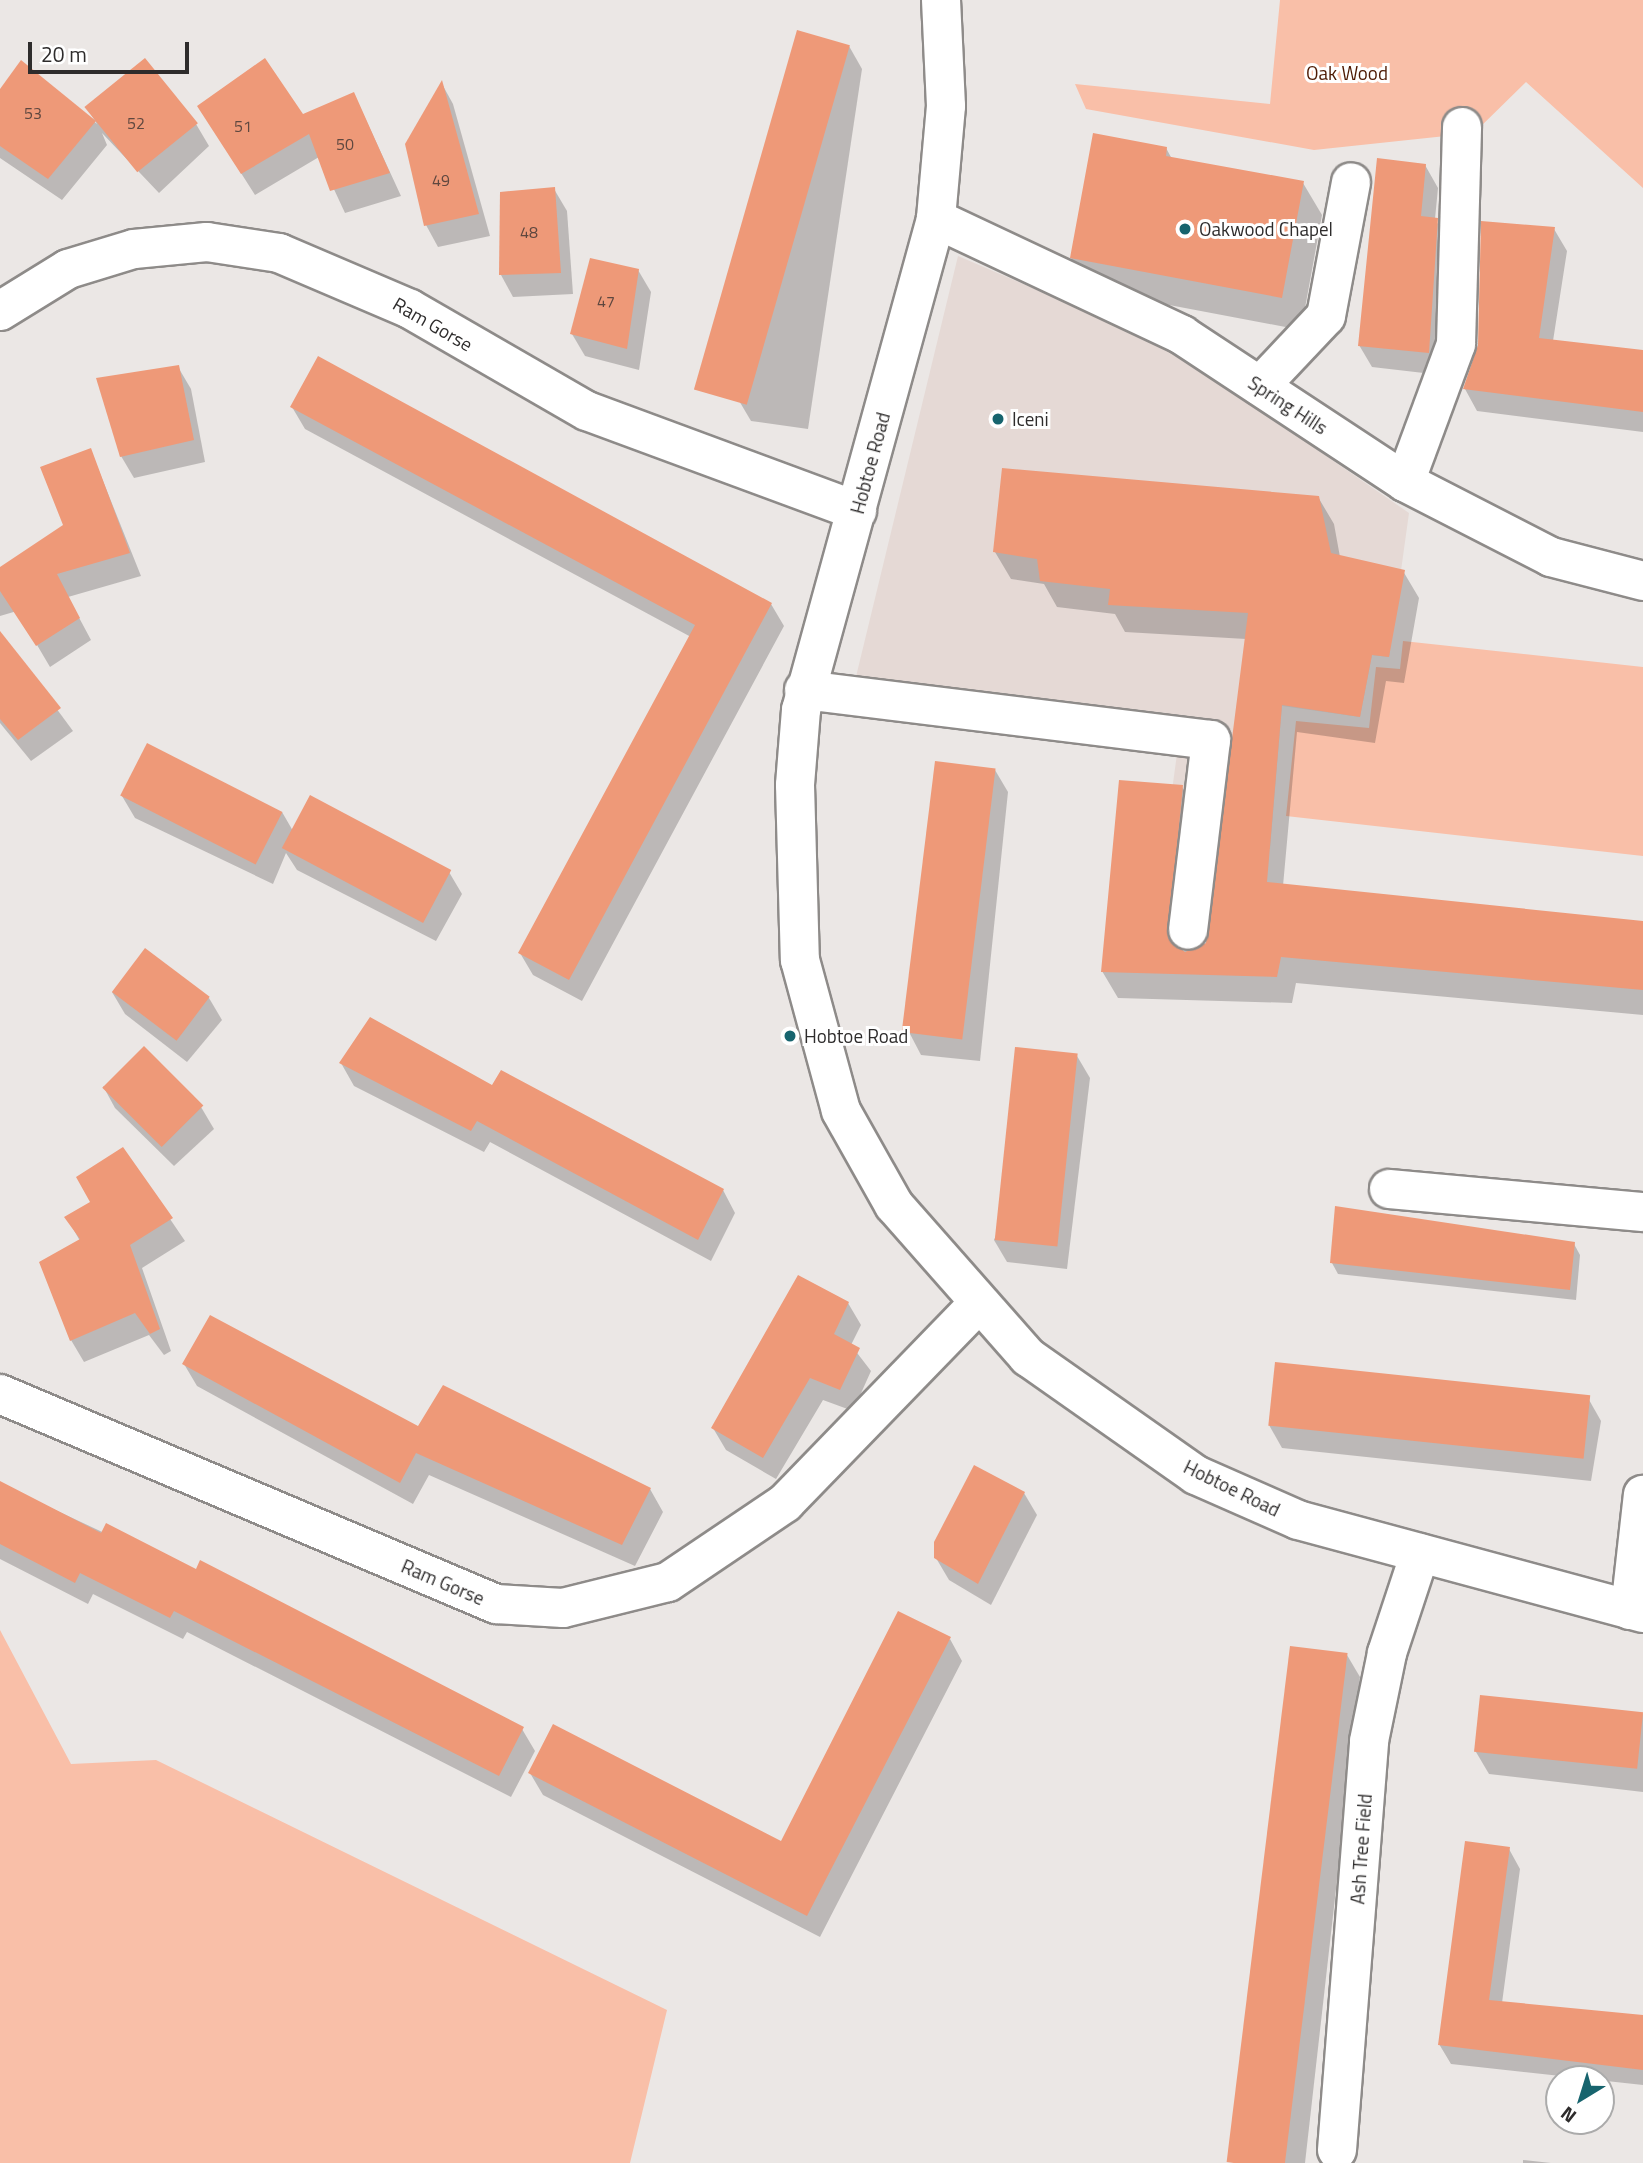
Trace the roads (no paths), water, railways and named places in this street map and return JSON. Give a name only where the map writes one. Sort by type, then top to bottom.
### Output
[{"type":"street","name":"Hobtoe Road","points":[[941,0],[946,106],[936,219],[857,511],[804,690],[795,785],[800,960],[815,1033],[841,1111],[894,1205],[977,1305],[1028,1357],[1196,1475],[1298,1520],[1637,1612]]},
{"type":"street","points":[[1405,482],[1456,344],[1462,127]]},
{"type":"street","points":[[1259,386],[1326,316],[1351,182]]},
{"type":"street","name":"Spring Hills","points":[[936,219],[1182,335],[1405,482],[1551,557],[1643,581]]},
{"type":"street","name":"Ram Gorse","points":[[0,311],[68,268],[134,249],[208,242],[279,253],[410,309],[587,411],[857,511]]},
{"type":"street","points":[[804,690],[1211,740],[1188,930]]},
{"type":"street","points":[[1389,1189],[1643,1212]]},
{"type":"street","name":"Ram Gorse","points":[[0,1394],[496,1604],[563,1608],[668,1582],[785,1503],[977,1305]]},
{"type":"street","points":[[1637,1612],[1643,1495]]},
{"type":"street","name":"Ash Tree Field","points":[[1337,2150],[1369,1741],[1387,1653],[1420,1553]]},
{"type":"place","name":"Oakwood Chapel","points":[[1185,229]]},
{"type":"place","name":"Iceni","points":[[998,419]]},
{"type":"place","name":"Hobtoe Road","points":[[790,1036]]},
{"type":"park label","name":"Oak Wood","points":[[1347,73]]}]
